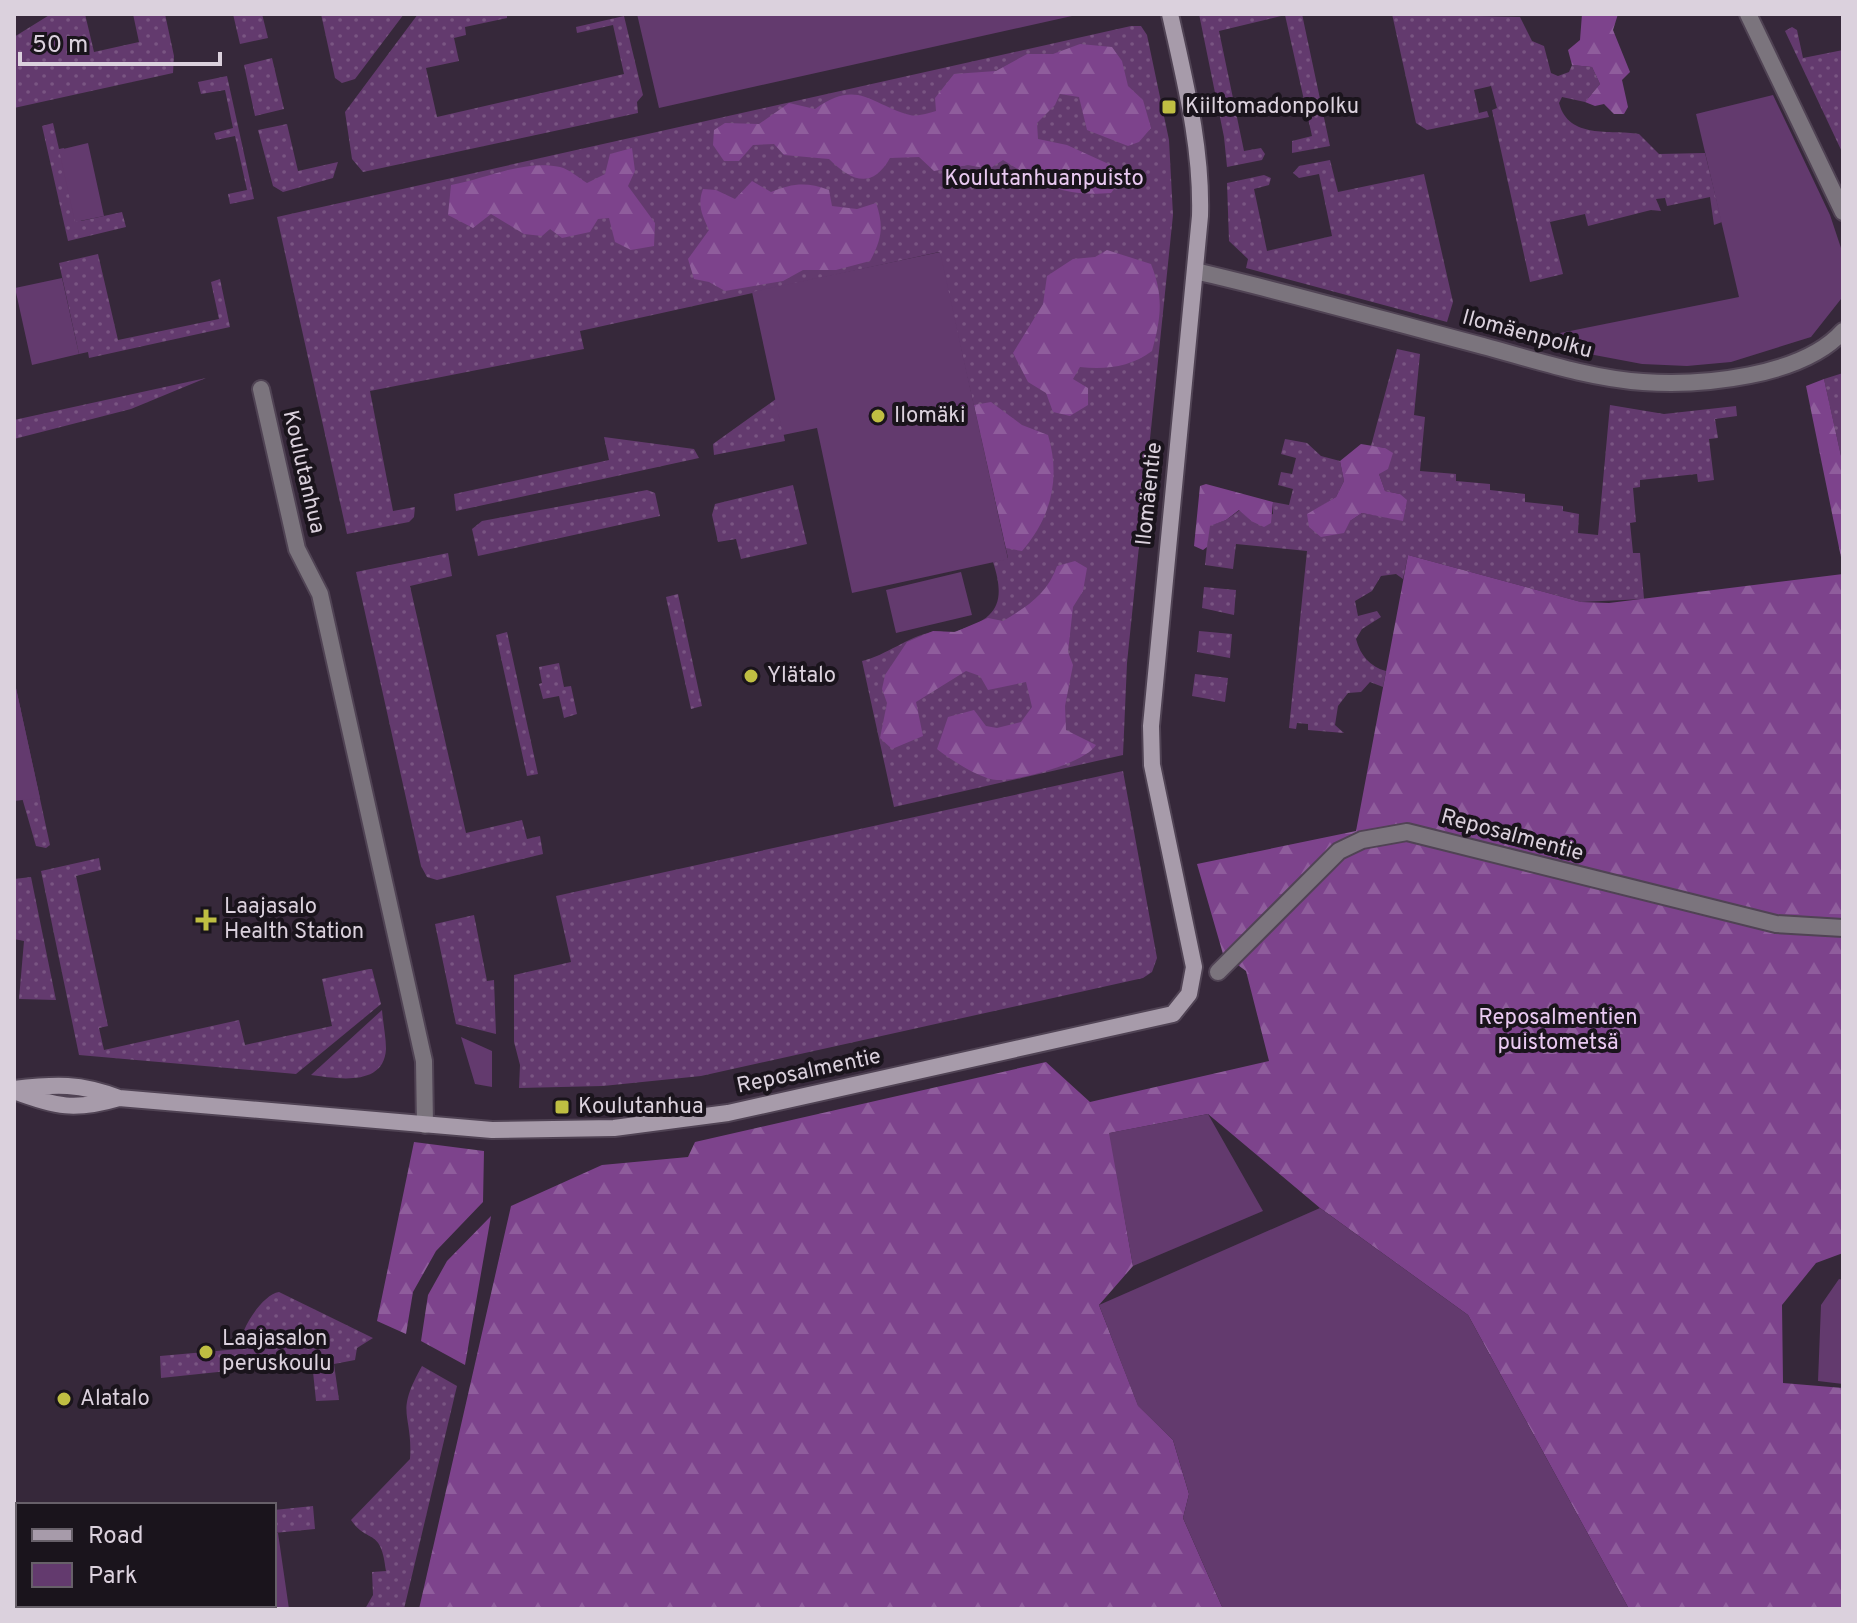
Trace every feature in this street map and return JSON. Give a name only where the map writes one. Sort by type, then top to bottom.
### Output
[{"type":"street","name":"Ilomäentie","points":[[1170,14],[1198,145],[1200,216],[1151,726],[1152,765],[1194,977]]},
{"type":"street","points":[[1748,14],[1843,212]]},
{"type":"street","name":"Ilomäenpolku","points":[[1195,271],[1574,370],[1641,382],[1671,383],[1758,373],[1830,345],[1843,331]]},
{"type":"street","name":"Koulutanhua","points":[[261,389],[297,549],[320,594],[393,913],[424,1061],[425,1125]]},
{"type":"street","name":"Reposalmentie","points":[[1218,972],[1339,851],[1362,840],[1407,832],[1776,924],[1843,928]]},
{"type":"street","name":"Reposalmentie","points":[[14,1090],[54,1084],[87,1086],[119,1098],[425,1125],[559,1131],[614,1128],[728,1113],[1163,1018],[1182,1004],[1194,977]]},
{"type":"green space","points":[[51,14],[85,14],[94,52],[139,42],[133,14],[165,14],[174,56],[173,73],[14,108],[14,37]]},
{"type":"green space","points":[[233,14],[262,14],[268,38],[240,44]]},
{"type":"green space","points":[[321,14],[404,14],[355,79],[342,83],[335,78]]},
{"type":"green space","points":[[418,14],[507,14],[507,18],[465,27],[466,35],[454,38],[459,61],[426,68],[437,117],[624,74],[613,25],[577,33],[576,27],[624,16],[643,95],[637,102],[638,113],[363,172],[352,159],[345,112]]},
{"type":"green space","points":[[637,14],[1081,14],[659,108]]},
{"type":"green space","points":[[1199,14],[1302,14],[1330,146],[1292,153],[1292,141],[1312,136],[1285,15],[1219,31],[1244,151],[1261,148],[1265,154],[1262,160],[1227,167],[1224,137]]},
{"type":"green space","points":[[1392,14],[1520,17],[1532,41],[1544,46],[1551,73],[1558,76],[1569,72],[1572,65],[1592,67],[1600,84],[1585,102],[1562,97],[1559,103],[1564,115],[1581,128],[1639,134],[1659,154],[1705,153],[1722,222],[1714,225],[1710,197],[1667,206],[1665,198],[1656,199],[1661,211],[1651,210],[1588,226],[1585,214],[1550,222],[1563,274],[1530,282],[1492,110],[1497,108],[1491,86],[1474,90],[1479,113],[1487,111],[1489,117],[1427,130],[1416,123]]},
{"type":"green space","points":[[1582,14],[1618,14],[1613,30],[1630,72],[1622,80],[1628,107],[1624,114],[1614,114],[1604,104],[1595,106],[1585,102],[1600,84],[1592,67],[1572,65],[1568,50],[1580,40]]},
{"type":"green space","name":"Koulutanhuanpuisto","points":[[1141,26],[1147,35],[1169,140],[1173,215],[1127,663],[1123,755],[894,807],[862,661],[923,634],[954,632],[982,621],[995,607],[998,598],[993,562],[1008,558],[939,252],[580,331],[584,349],[370,391],[393,511],[415,507],[414,517],[409,522],[347,534],[277,217]]},
{"type":"green space","points":[[1792,27],[1797,30],[1803,58],[1843,50],[1843,154],[1785,31]]},
{"type":"green space","points":[[1080,44],[1112,47],[1122,61],[1128,86],[1143,100],[1151,128],[1139,142],[1128,146],[1087,130],[1079,97],[1060,94],[1055,105],[1037,123],[1038,139],[1067,145],[1113,166],[1118,184],[1111,193],[1066,191],[1030,176],[1003,160],[989,169],[968,165],[934,171],[919,157],[890,158],[876,175],[861,179],[845,173],[829,159],[784,155],[774,144],[753,145],[739,161],[724,161],[713,145],[714,130],[725,123],[759,124],[789,103],[815,109],[842,95],[854,95],[910,115],[936,111],[935,98],[954,74],[996,71],[1027,54],[1053,54]]},
{"type":"green space","points":[[272,58],[284,109],[255,116],[244,65]]},
{"type":"green space","points":[[227,76],[254,199],[230,204],[228,194],[247,190],[235,136],[216,140],[214,133],[233,128],[225,90],[201,94],[198,82]]},
{"type":"green space","points":[[1773,95],[1830,215],[1843,254],[1841,299],[1811,337],[1731,362],[1687,366],[1642,364],[1520,341],[1739,297],[1696,114]]},
{"type":"green space","points":[[53,123],[59,149],[64,148],[81,221],[122,212],[126,227],[68,241],[42,126]]},
{"type":"green space","points":[[287,124],[298,171],[338,162],[333,178],[283,192],[273,186],[258,130]]},
{"type":"green space","points":[[88,143],[104,216],[75,222],[59,150]]},
{"type":"green space","points":[[632,148],[635,171],[628,186],[655,223],[654,246],[631,250],[615,242],[609,218],[598,219],[590,232],[562,238],[550,229],[542,236],[524,234],[491,214],[473,228],[448,215],[451,185],[519,168],[546,165],[563,168],[587,183],[605,174],[610,154]]},
{"type":"green space","points":[[1330,160],[1338,192],[1424,174],[1453,302],[1447,322],[1246,268],[1248,259],[1229,241],[1227,183],[1264,175],[1271,178],[1269,185],[1254,189],[1267,251],[1332,236],[1319,174],[1299,178],[1293,173],[1299,166]]},
{"type":"green space","points":[[752,181],[771,192],[800,185],[821,187],[829,190],[832,206],[857,209],[876,203],[880,232],[870,261],[836,270],[803,270],[783,281],[725,291],[709,282],[694,279],[688,259],[709,230],[700,205],[703,189],[716,190],[735,199]]},
{"type":"green space","points":[[1107,250],[1151,264],[1160,308],[1152,351],[1118,366],[1080,367],[1073,379],[1088,388],[1088,405],[1070,416],[1053,412],[1046,393],[1028,382],[1013,353],[1043,304],[1047,276],[1073,259],[1095,257]]},
{"type":"green space","name":"Ilomäki","points":[[940,252],[1008,559],[852,593],[817,428],[783,435],[752,292]]},
{"type":"green space","points":[[98,254],[118,340],[219,319],[211,282],[220,279],[230,327],[89,358],[88,352],[79,354],[59,263]]},
{"type":"green space","points":[[62,278],[79,354],[32,365],[15,288]]},
{"type":"green space","points":[[1397,349],[1420,354],[1414,415],[1425,417],[1420,471],[1456,474],[1456,481],[1490,484],[1490,490],[1525,494],[1525,502],[1563,506],[1563,511],[1579,514],[1578,533],[1598,535],[1610,405],[1664,414],[1736,406],[1737,416],[1715,419],[1718,438],[1709,439],[1714,480],[1698,482],[1697,474],[1640,480],[1640,487],[1633,488],[1636,522],[1630,523],[1633,553],[1640,553],[1644,599],[1581,602],[1408,555],[1403,579],[1396,574],[1381,576],[1372,591],[1355,601],[1358,616],[1377,611],[1381,617],[1362,629],[1356,639],[1366,660],[1386,671],[1383,687],[1370,682],[1361,692],[1348,693],[1338,706],[1335,725],[1344,733],[1308,730],[1308,724],[1297,723],[1296,729],[1289,728],[1307,551],[1236,544],[1233,569],[1205,565],[1209,526],[1226,520],[1240,510],[1251,521],[1273,514],[1273,502],[1289,505],[1293,489],[1278,485],[1281,472],[1292,474],[1296,458],[1281,454],[1285,439],[1307,443],[1321,456],[1340,461],[1344,481],[1336,497],[1320,507],[1350,521],[1362,513],[1403,520],[1400,494],[1385,491],[1379,474],[1385,448],[1371,446]]},
{"type":"green space","points":[[1843,373],[1843,465],[1824,379]]},
{"type":"green space","points":[[206,378],[131,409],[14,439],[14,420]]},
{"type":"green space","points":[[1824,379],[1843,465],[1843,567],[1806,386]]},
{"type":"green space","points":[[776,399],[785,441],[714,455],[713,444]]},
{"type":"green space","points":[[991,402],[1022,425],[1048,435],[1052,451],[1051,497],[1040,525],[1022,551],[1006,548],[974,405]]},
{"type":"green space","points":[[604,437],[694,449],[699,458],[456,511],[454,494],[609,460]]},
{"type":"green space","points":[[1361,444],[1385,448],[1393,453],[1388,469],[1379,474],[1385,491],[1400,494],[1407,500],[1403,521],[1362,513],[1350,521],[1344,533],[1321,537],[1309,527],[1307,514],[1336,497],[1344,481],[1340,461]]},
{"type":"green space","points":[[1206,484],[1273,502],[1271,523],[1264,527],[1239,510],[1226,520],[1210,526],[1207,547],[1203,550],[1194,546],[1200,486]]},
{"type":"green space","points":[[793,485],[807,544],[741,559],[736,539],[718,542],[712,515],[715,504]]},
{"type":"green space","points":[[647,490],[655,493],[660,516],[478,556],[472,529],[482,521]]},
{"type":"green space","points":[[448,553],[452,576],[410,586],[466,833],[522,820],[527,839],[540,836],[543,854],[437,880],[427,877],[421,866],[356,572]]},
{"type":"green space","name":"Reposalmentien puistometsä","points":[[1408,555],[1581,602],[1609,603],[1843,574],[1843,1253],[1816,1263],[1782,1305],[1783,1383],[1843,1388],[1843,1609],[1629,1609],[1468,1315],[1320,1208],[1208,1114],[1110,1133],[1133,1266],[1099,1305],[1138,1405],[1173,1440],[1189,1494],[1183,1518],[1223,1609],[419,1609],[511,1206],[602,1165],[688,1157],[695,1142],[1046,1062],[1090,1102],[1269,1061],[1246,971],[1223,954],[1197,864],[1356,831]]},
{"type":"green space","points":[[1075,561],[1087,568],[1083,591],[1073,607],[1068,652],[1073,665],[1065,706],[1066,730],[1096,745],[1089,752],[1051,770],[1007,780],[982,776],[950,758],[937,749],[948,717],[974,710],[986,726],[997,728],[1021,722],[1032,707],[1026,682],[988,690],[980,676],[966,671],[916,702],[923,736],[892,749],[880,738],[887,703],[882,689],[885,675],[907,642],[933,631],[955,632],[988,618],[1003,621],[1036,598],[1057,566]]},
{"type":"green space","points":[[961,572],[972,615],[896,633],[886,590]]},
{"type":"green space","points":[[1204,587],[1236,590],[1234,615],[1202,608]]},
{"type":"green space","points":[[678,594],[702,706],[691,709],[666,597]]},
{"type":"green space","points":[[1199,631],[1232,634],[1230,658],[1197,652]]},
{"type":"green space","points":[[507,632],[538,774],[527,776],[496,635]]},
{"type":"green space","points":[[559,663],[564,687],[571,686],[577,714],[564,718],[559,696],[543,699],[539,684],[542,683],[539,667]]},
{"type":"green space","points":[[1195,674],[1228,678],[1225,702],[1192,696]]},
{"type":"green space","points":[[14,679],[50,845],[46,848],[36,846],[14,770]]},
{"type":"green space","points":[[14,679],[40,798],[14,801]]},
{"type":"green space","points":[[1123,771],[1157,958],[1152,972],[1143,978],[701,1076],[603,1086],[519,1088],[520,1065],[514,1042],[514,975],[571,962],[556,896]]},
{"type":"green space","points":[[99,858],[101,870],[76,876],[108,1026],[99,1028],[104,1050],[239,1020],[245,1045],[332,1026],[322,979],[369,969],[372,969],[381,1004],[296,1074],[79,1055],[41,871]]},
{"type":"green space","points":[[31,877],[56,1000],[19,999],[24,941],[14,939],[14,879]]},
{"type":"green space","points":[[474,915],[487,981],[494,980],[496,1034],[456,1024],[435,924]]},
{"type":"green space","points":[[382,1010],[386,1049],[377,1070],[357,1078],[311,1075]]},
{"type":"green space","points":[[461,1037],[492,1051],[492,1087],[475,1084]]},
{"type":"green space","points":[[1208,1114],[1263,1211],[1133,1266],[1109,1133]]},
{"type":"green space","points":[[414,1142],[484,1151],[483,1202],[436,1251],[413,1292],[406,1334],[377,1321]]},
{"type":"green space","points":[[1320,1208],[1468,1315],[1629,1609],[1223,1609],[1183,1518],[1189,1494],[1173,1440],[1138,1406],[1099,1305]]},
{"type":"green space","points":[[491,1216],[465,1365],[421,1341],[428,1295],[447,1261]]},
{"type":"green space","points":[[1839,1279],[1843,1280],[1843,1384],[1818,1381],[1821,1305]]},
{"type":"green space","points":[[279,1292],[373,1338],[357,1348],[355,1360],[334,1364],[339,1400],[316,1401],[312,1362],[161,1378],[160,1356],[239,1349],[252,1315],[265,1300]]},
{"type":"green space","points":[[422,1366],[457,1386],[404,1609],[365,1609],[373,1595],[372,1572],[386,1571],[384,1557],[377,1542],[351,1520],[410,1459],[407,1405]]},
{"type":"green space","points":[[313,1506],[315,1529],[276,1533],[276,1510]]},
{"type":"green space","points":[[278,1533],[289,1609],[163,1609],[276,1607]]},
{"type":"green space","points":[[16,1582],[16,1607],[163,1609],[14,1609]]},
{"type":"place","name":"Kiiltomadonpolku","points":[[1169,107]]},
{"type":"place","name":"Ilomäki","points":[[878,416]]},
{"type":"place","name":"Ylätalo","points":[[751,676]]},
{"type":"place","name":"Laajasalo Health Station","points":[[206,920]]},
{"type":"place","name":"Koulutanhua","points":[[562,1107]]},
{"type":"place","name":"Laajasalon peruskoulu","points":[[206,1352]]},
{"type":"place","name":"Alatalo","points":[[64,1399]]}]
